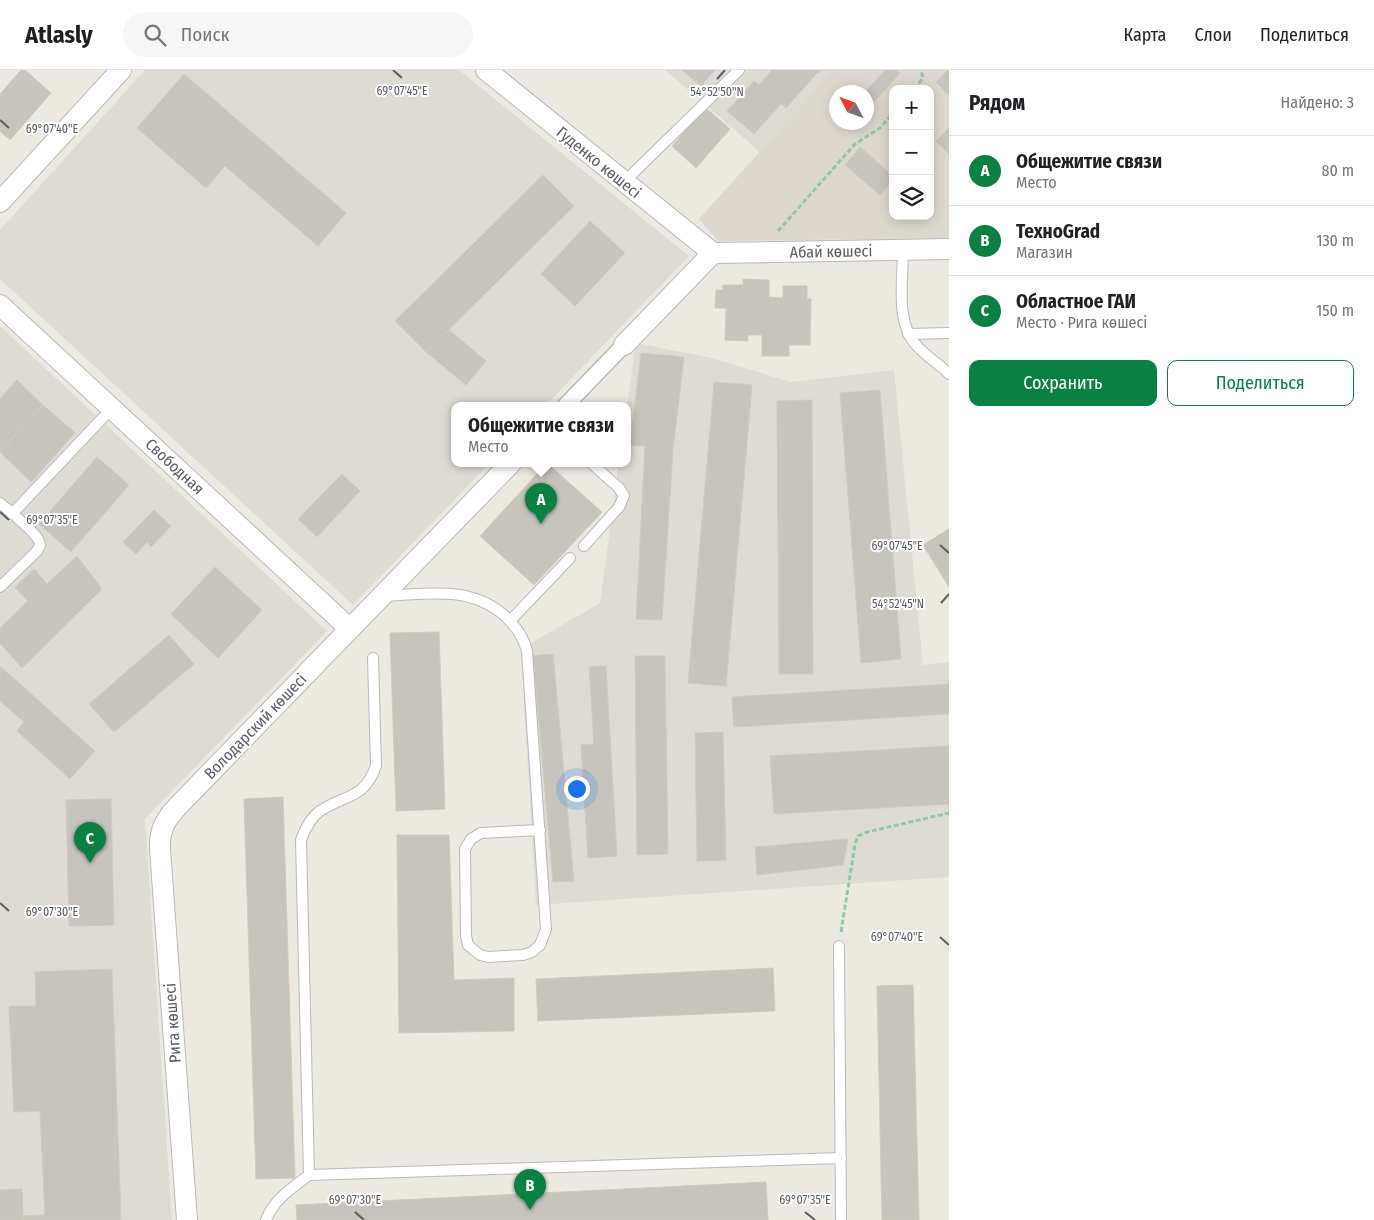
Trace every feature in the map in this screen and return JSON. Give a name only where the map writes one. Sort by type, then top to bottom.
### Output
[{"type":"street","points":[[0,202],[120,70]]},
{"type":"street","name":"Гуденко көшесі","points":[[486,70],[712,253]]},
{"type":"street","name":"Абай көшесі","points":[[712,253],[949,249]]},
{"type":"street","points":[[569,402],[712,253]]},
{"type":"street","name":"Свободная","points":[[0,305],[349,628]]},
{"type":"street","name":"Володарский көшесі","points":[[163,826],[179,804],[506,467]]},
{"type":"street","name":"Рига көшесі","points":[[163,826],[159,838],[187,1220]]},
{"type":"lane","points":[[624,182],[739,70]]},
{"type":"lane","points":[[903,250],[902,309],[908,334],[916,345],[949,374]]},
{"type":"lane","points":[[908,334],[949,333]]},
{"type":"lane","points":[[12,514],[112,408]]},
{"type":"lane","points":[[584,546],[619,507],[624,496],[619,488],[595,467]]},
{"type":"lane","points":[[0,503],[39,540],[40,548],[0,587]]},
{"type":"lane","points":[[510,621],[570,558]]},
{"type":"lane","points":[[380,596],[449,593],[462,594],[487,603],[510,621],[524,638],[528,651],[540,830],[546,929],[540,945],[532,952],[523,955],[488,957],[480,955],[468,945],[466,936],[466,848],[471,839],[481,833],[540,830]]},
{"type":"lane","points":[[309,1175],[300,840],[307,825],[320,811],[359,792],[371,780],[376,766],[373,658]]},
{"type":"lane","points":[[839,946],[842,1220]]},
{"type":"lane","points":[[266,1220],[276,1202],[309,1175],[841,1158]]},
{"type":"path","points":[[917,85],[923,78],[921,70]]},
{"type":"path","points":[[760,252],[855,144],[880,128],[889,118]]},
{"type":"path","points":[[839,946],[855,844],[858,836],[867,832],[949,813]]},
{"type":"shaded area","points":[[145,70],[459,70],[689,256],[549,402],[451,402],[451,467],[486,467],[353,605],[0,279],[0,230]]},
{"type":"shaded area","points":[[665,70],[833,70],[760,152]]},
{"type":"shaded area","points":[[833,70],[949,70],[949,238],[718,241],[699,219]]},
{"type":"shaded area","points":[[0,326],[327,631],[145,819],[172,1220],[0,1220]]},
{"type":"shaded area","points":[[636,343],[712,358],[791,382],[894,370],[923,665],[949,662],[949,877],[536,905],[521,649],[600,603],[618,467],[631,467],[631,402],[627,402]]},
{"type":"building","points":[[21,70],[25,70],[51,93],[10,140],[0,131],[0,94]]},
{"type":"building","points":[[682,70],[715,70],[701,86]]},
{"type":"building","points":[[772,70],[821,70],[786,108],[781,104],[754,134],[727,111],[754,81],[759,85]]},
{"type":"building","points":[[885,70],[896,70],[900,73],[874,102],[874,85],[871,85]]},
{"type":"building","points":[[949,70],[949,96],[936,82]]},
{"type":"building","points":[[184,74],[346,213],[318,246],[225,166],[206,188],[137,128]]},
{"type":"building","points":[[705,107],[730,129],[696,168],[672,146]]},
{"type":"building","points":[[949,128],[949,154],[936,141]]},
{"type":"building","points":[[860,147],[889,172],[889,185],[880,195],[845,165]]},
{"type":"building","points":[[543,175],[574,206],[426,352],[395,321]]},
{"type":"building","points":[[590,221],[625,253],[575,306],[541,274]]},
{"type":"building","points":[[743,279],[769,280],[769,297],[783,298],[783,286],[807,286],[807,299],[811,299],[810,345],[789,345],[789,356],[762,356],[762,335],[748,335],[748,341],[725,340],[726,308],[715,308],[716,290],[723,290],[723,285],[743,285]]},
{"type":"building","points":[[449,330],[486,361],[466,385],[426,352]]},
{"type":"building","points":[[641,353],[684,357],[673,449],[662,620],[636,619],[645,446],[631,445]]},
{"type":"building","points":[[17,380],[43,405],[0,451],[0,399]]},
{"type":"building","points":[[714,382],[752,385],[726,686],[688,683]]},
{"type":"building","points":[[880,390],[901,659],[861,663],[840,393]]},
{"type":"building","points":[[812,400],[813,674],[779,674],[777,401]]},
{"type":"building","points":[[43,405],[75,433],[31,482],[0,452]]},
{"type":"building","points":[[97,457],[129,485],[71,552],[39,524]]},
{"type":"building","points":[[543,467],[551,467],[602,512],[534,585],[480,536]]},
{"type":"building","points":[[342,474],[360,491],[317,537],[298,519]]},
{"type":"building","points":[[154,510],[171,526],[151,547],[147,542],[136,554],[123,542]]},
{"type":"building","points":[[949,529],[949,587],[923,545]]},
{"type":"building","points":[[77,556],[102,589],[22,668],[0,643],[0,628],[28,601],[15,587],[34,569],[47,584]]},
{"type":"building","points":[[215,567],[262,610],[218,658],[171,614]]},
{"type":"building","points":[[439,632],[445,809],[396,811],[390,633]]},
{"type":"building","points":[[169,635],[194,664],[114,732],[89,704]]},
{"type":"building","points":[[553,654],[574,881],[553,882],[533,656]]},
{"type":"building","points":[[635,656],[665,656],[668,854],[637,855]]},
{"type":"building","points":[[0,666],[95,751],[70,779],[17,731],[24,722],[0,701]]},
{"type":"building","points":[[606,666],[617,856],[588,858],[581,745],[594,744],[589,667]]},
{"type":"building","points":[[949,684],[949,714],[734,727],[732,697]]},
{"type":"building","points":[[723,732],[726,860],[697,861],[695,733]]},
{"type":"building","points":[[949,746],[949,804],[774,814],[770,756]]},
{"type":"building","points":[[283,797],[295,1178],[256,1179],[244,799]]},
{"type":"building","points":[[111,799],[114,925],[69,926],[66,800]]},
{"type":"building","points":[[397,835],[449,835],[454,980],[514,978],[514,1031],[399,1033]]},
{"type":"building","points":[[848,839],[843,865],[757,875],[755,847]]},
{"type":"building","points":[[773,968],[775,1011],[538,1021],[536,979]]},
{"type":"building","points":[[112,969],[121,1220],[23,1220],[23,1216],[45,1215],[40,1111],[14,1112],[9,1006],[36,1006],[35,972]]},
{"type":"building","points":[[913,985],[919,1220],[882,1220],[877,986]]},
{"type":"building","points":[[766,1182],[768,1220],[297,1220],[296,1205]]},
{"type":"building","points":[[22,1189],[23,1220],[0,1220],[0,1190]]},
{"type":"place","name":"Общежитие связи","points":[[541,524]]},
{"type":"place","name":"Областное ГАИ","points":[[90,863]]},
{"type":"place","name":"ТехноGrad","points":[[530,1210]]}]
